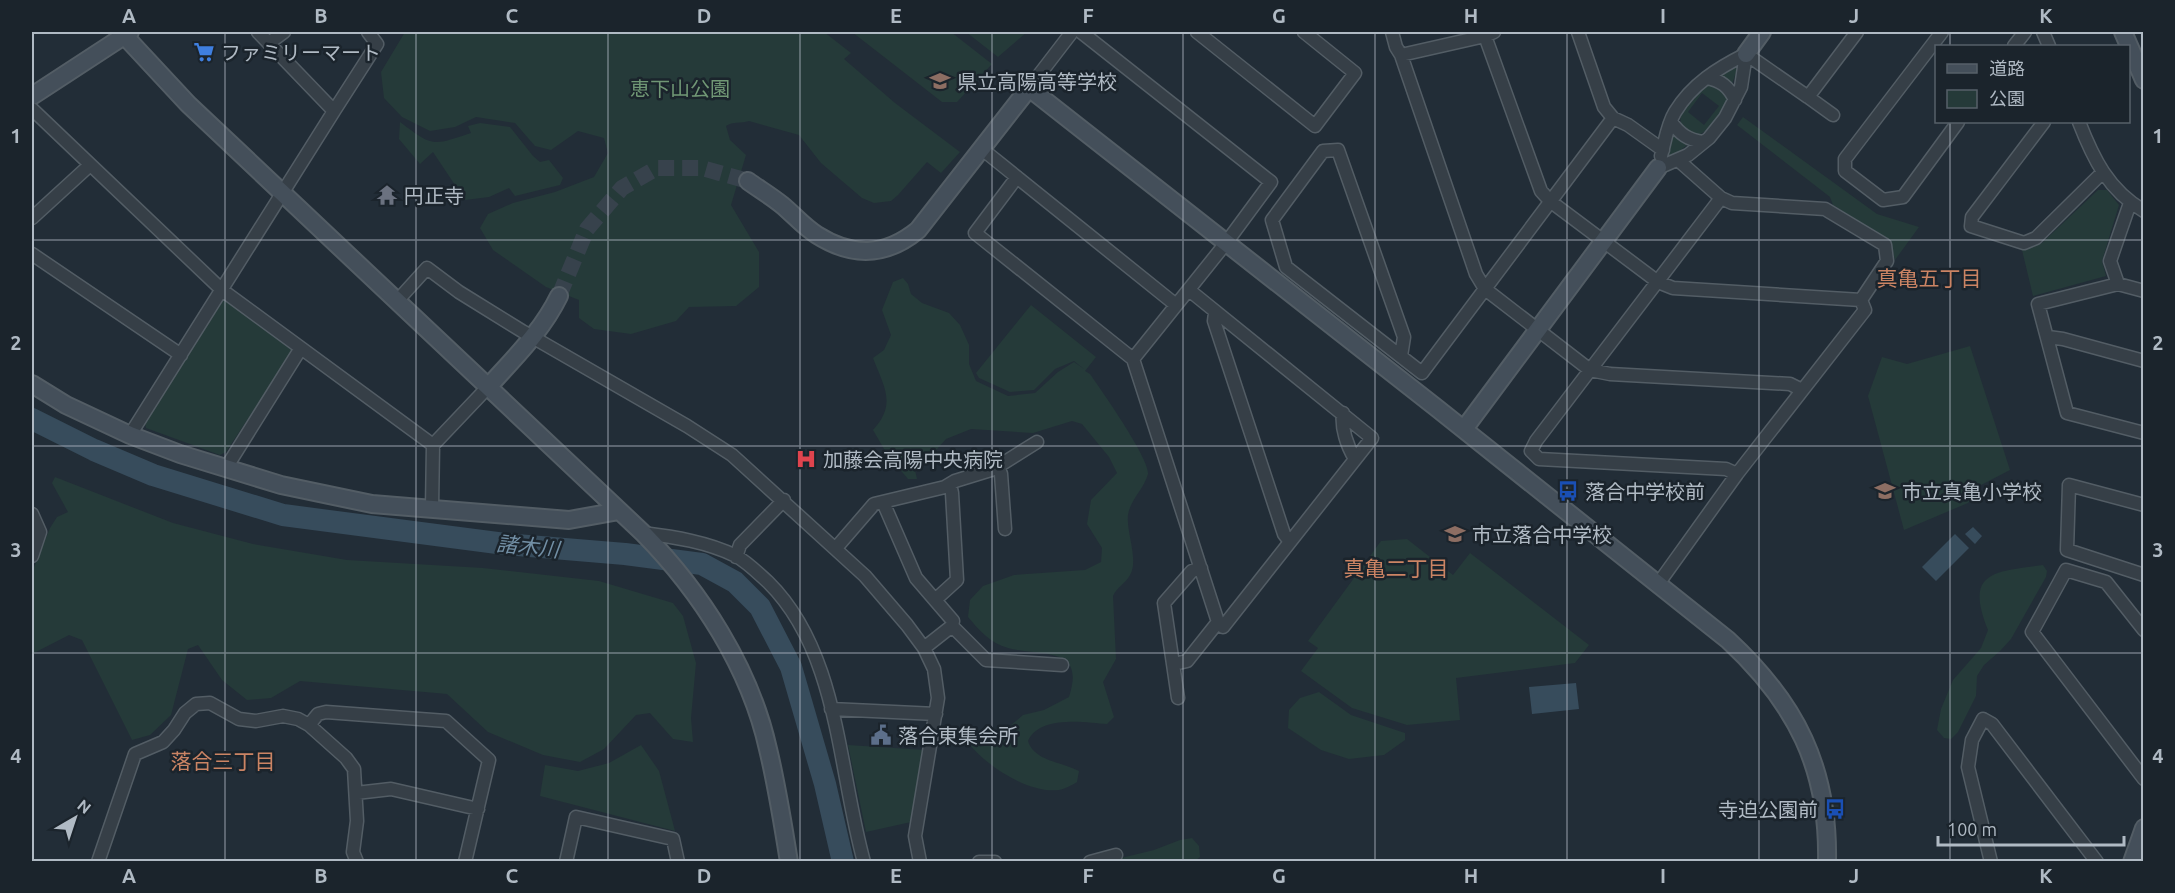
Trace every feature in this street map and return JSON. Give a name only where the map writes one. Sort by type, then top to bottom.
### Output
[{"type":"street","points":[[258,32],[334,111]]},
{"type":"street","points":[[269,42],[284,32]]},
{"type":"street","points":[[130,435],[377,44],[368,32]]},
{"type":"street","points":[[748,181],[780,203],[816,234],[849,250],[881,250],[904,241],[918,230],[1072,32]]},
{"type":"street","points":[[1081,32],[1271,182],[1226,243],[1133,359]]},
{"type":"street","points":[[1197,32],[1315,126],[1355,73],[1304,32]]},
{"type":"street","points":[[1392,32],[1476,274],[1485,289],[1590,370],[1610,374],[1790,384],[1802,390]]},
{"type":"street","points":[[1578,32],[1604,107],[1613,118],[1628,125],[1663,150]]},
{"type":"street","points":[[1464,429],[1658,168],[1674,113],[1693,88],[1716,70],[1746,54],[1762,32]]},
{"type":"street","points":[[1808,97],[1857,32]]},
{"type":"street","points":[[1942,32],[1845,159],[1845,171],[1883,200],[1902,197],[1957,123]]},
{"type":"street","points":[[2015,45],[2025,32]]},
{"type":"street","points":[[32,96],[124,33],[188,104],[647,537],[699,598],[727,643],[754,704],[768,747],[789,861]]},
{"type":"street","points":[[1401,55],[1490,34],[1541,191],[1550,201],[1658,282],[1673,288],[1861,300]]},
{"type":"street","points":[[2130,49],[2144,80]]},
{"type":"street","points":[[1746,54],[1833,115]]},
{"type":"street","points":[[1658,168],[1688,155],[1725,118],[1741,87],[1746,54]]},
{"type":"street","points":[[1706,78],[1716,79],[1730,89],[1735,100]]},
{"type":"street","points":[[1029,88],[1464,429],[1728,640],[1757,667],[1784,703],[1809,749],[1821,789],[1828,826],[1827,861]]},
{"type":"street","points":[[32,109],[222,290],[434,445]]},
{"type":"street","points":[[1401,356],[1404,338],[1338,150],[1323,151],[1272,220],[1286,267],[1422,373],[1613,118]]},
{"type":"street","points":[[1671,122],[1678,132],[1691,141],[1703,142]]},
{"type":"street","points":[[2043,123],[1972,217],[1971,226],[2024,243],[2036,238],[2102,173]]},
{"type":"street","points":[[2079,123],[2088,147],[2102,173],[2130,203],[2144,210]]},
{"type":"street","points":[[982,149],[1176,304]]},
{"type":"street","points":[[1678,160],[1721,198],[1732,203],[1826,209],[1885,245],[1887,261],[1861,300]]},
{"type":"street","points":[[32,218],[90,165]]},
{"type":"street","points":[[1017,177],[975,233],[1133,359],[1218,622],[1223,627],[1372,438],[1189,290]]},
{"type":"street","points":[[1721,198],[1536,441],[1531,451],[1539,459],[1726,469],[1737,474]]},
{"type":"street","points":[[2118,284],[2110,261],[2130,203]]},
{"type":"street","points":[[32,254],[181,355]]},
{"type":"street","points":[[398,300],[427,268],[459,292],[533,338],[723,449],[784,500],[865,576],[924,648],[934,669],[938,698],[915,836],[920,861]]},
{"type":"street","points":[[2144,291],[2118,284],[2038,304],[2067,413],[2144,433]]},
{"type":"street","points":[[432,509],[434,445],[533,338],[548,318],[559,296]]},
{"type":"street","points":[[1658,584],[1737,474],[1865,310],[1861,300]]},
{"type":"street","points":[[1215,313],[1214,321],[1284,534],[1290,542]]},
{"type":"street","points":[[2048,337],[2144,361]]},
{"type":"street","points":[[226,468],[301,348]]},
{"type":"street","points":[[32,384],[66,405],[130,435],[180,454],[280,485],[372,504],[569,520],[619,511]]},
{"type":"street","points":[[1342,414],[1344,431],[1355,459]]},
{"type":"street","points":[[836,548],[874,504],[945,487],[955,481],[998,466],[1037,442]]},
{"type":"street","points":[[998,466],[1001,474],[1005,529]]},
{"type":"street","points":[[935,600],[957,580],[950,484]]},
{"type":"street","points":[[2144,505],[2069,485],[2067,550],[2144,575]]},
{"type":"street","points":[[736,556],[740,545],[784,500]]},
{"type":"street","points":[[883,502],[916,578],[953,621],[952,626],[924,648]]},
{"type":"street","points":[[32,514],[40,532],[32,556]]},
{"type":"street","points":[[647,537],[688,539],[736,556],[758,572],[782,595],[802,624],[818,658],[864,861]]},
{"type":"street","points":[[1178,698],[1164,603],[1192,572],[1201,568]]},
{"type":"street","points":[[2144,630],[2106,582],[2066,570],[2032,632],[2144,778]]},
{"type":"street","points":[[1173,664],[1187,660],[1218,622]]},
{"type":"street","points":[[952,626],[986,660],[1062,665]]},
{"type":"street","points":[[98,861],[135,754],[163,742],[185,713],[196,704],[210,702],[239,719],[256,721],[282,716],[298,719],[309,725],[346,758],[354,769],[357,821],[353,852],[357,861]]},
{"type":"street","points":[[831,709],[936,714]]},
{"type":"street","points":[[309,725],[318,714],[326,712],[446,721],[489,760],[465,861]]},
{"type":"street","points":[[1990,861],[1968,767],[1972,740],[1983,719],[1992,724],[2097,861]]},
{"type":"street","points":[[356,793],[391,789],[478,809]]},
{"type":"street","points":[[566,861],[576,817],[673,839],[678,861]]},
{"type":"street","points":[[2132,861],[2144,828]]},
{"type":"street","points":[[1090,861],[1116,855]]},
{"type":"street","points":[[979,861],[995,861]]},
{"type":"green space","name":"恵下山公園","points":[[405,32],[824,32],[851,53],[844,59],[895,103],[960,152],[941,173],[927,162],[891,201],[874,203],[862,198],[821,163],[799,135],[749,121],[729,124],[726,126],[730,140],[746,155],[731,205],[759,252],[759,287],[736,306],[689,307],[676,321],[631,334],[594,329],[579,318],[579,300],[546,287],[493,250],[480,228],[488,214],[513,203],[555,192],[594,177],[608,153],[604,138],[578,131],[551,150],[535,146],[515,123],[476,117],[455,127],[430,131],[402,117],[384,98],[381,72]]},
{"type":"green space","points":[[852,32],[951,32],[992,64],[957,102],[942,102]]},
{"type":"green space","points":[[966,32],[1027,32],[998,57]]},
{"type":"green space","points":[[1739,64],[1732,84],[1719,76],[1722,71]]},
{"type":"green space","points":[[1704,84],[1717,85],[1727,102],[1717,121],[1706,131],[1695,136],[1683,129],[1682,110]],"holes":[[[1702,93],[1719,106],[1704,125],[1688,112]]]},
{"type":"green space","points":[[1743,117],[1877,214],[1919,227],[1895,260],[1890,241],[1833,205],[1830,197],[1737,125]]},
{"type":"green space","points":[[400,122],[433,142],[471,133],[468,126],[480,123],[510,127],[533,156],[540,162],[549,160],[563,178],[560,185],[515,196],[509,188],[489,197],[465,200],[433,152],[420,164],[399,139]]},
{"type":"green space","points":[[1673,135],[1686,146],[1667,160],[1664,158]]},
{"type":"green space","points":[[2098,190],[2107,190],[2119,205],[2102,261],[2106,276],[2033,296],[2022,250],[2042,243]]},
{"type":"green space","points":[[903,278],[911,294],[922,303],[949,313],[960,325],[969,345],[969,364],[976,381],[1008,396],[1035,393],[1058,372],[1074,362],[1084,369],[1074,361],[1055,369],[1034,390],[1010,392],[979,378],[976,373],[1031,305],[1096,357],[1085,371],[1090,374],[1124,424],[1147,466],[1148,474],[1131,504],[1128,515],[1133,554],[1132,569],[1128,578],[1113,596],[1116,659],[1103,682],[1114,717],[1107,724],[1063,722],[1052,724],[1042,727],[1028,741],[1031,748],[1042,757],[1079,771],[1077,782],[1068,787],[1046,790],[1019,782],[982,757],[964,737],[970,731],[986,734],[1003,732],[1023,715],[1044,710],[1069,697],[1073,680],[1071,669],[1066,661],[1058,656],[1008,648],[990,639],[968,617],[970,600],[983,586],[1014,575],[1085,570],[1101,562],[1102,548],[1087,524],[1091,500],[1117,473],[1109,457],[1082,424],[1072,421],[1033,433],[971,429],[946,439],[930,457],[916,458],[914,466],[917,479],[908,479],[887,454],[873,430],[885,412],[886,403],[884,387],[873,358],[884,350],[891,335],[882,310],[893,282]]},
{"type":"green space","points":[[224,299],[294,349],[226,452],[220,455],[146,428],[145,423]]},
{"type":"green space","points":[[1970,346],[2010,470],[1981,485],[1968,503],[1904,530],[1868,396],[1882,357],[1907,364]]},
{"type":"green space","points":[[55,477],[173,523],[253,544],[347,560],[483,568],[599,581],[673,603],[683,616],[696,663],[691,718],[693,742],[673,739],[650,713],[636,715],[604,749],[580,762],[543,755],[488,732],[447,694],[300,681],[271,698],[247,700],[222,680],[198,645],[188,649],[171,715],[150,735],[132,740],[82,640],[69,635],[32,654],[32,569],[50,528],[57,517],[68,512],[52,483]]},
{"type":"green space","points":[[1407,539],[1453,575],[1470,553],[1589,645],[1575,663],[1456,678],[1460,720],[1407,725],[1352,708],[1301,671],[1318,648],[1308,641],[1381,541]]},
{"type":"green space","points":[[2043,565],[2047,571],[2046,577],[2011,639],[1984,665],[1977,676],[1976,696],[1958,732],[1951,739],[1944,738],[1937,730],[1941,709],[1953,680],[1981,648],[1988,630],[1981,611],[1982,585],[1988,578],[1998,573]]},
{"type":"green space","points":[[1319,692],[1351,715],[1405,733],[1405,740],[1384,755],[1349,759],[1321,750],[1288,728],[1289,710],[1300,698]]},
{"type":"green space","points":[[641,745],[659,771],[675,831],[540,796],[545,765],[578,771],[609,763]]},
{"type":"green space","points":[[848,745],[925,750],[911,822],[866,832]]},
{"type":"green space","points":[[1192,838],[1199,846],[1200,857],[1194,862],[1105,862],[1154,850]]},
{"type":"water","points":[[1973,527],[1982,536],[1975,544],[1965,534]]},
{"type":"water","points":[[1955,534],[1969,548],[1936,581],[1922,567]]},
{"type":"water","points":[[1576,683],[1579,709],[1532,714],[1529,687]]},
{"type":"waterway","name":"諸木川","points":[[32,419],[94,450],[153,475],[283,515],[505,544],[625,554],[702,564],[735,582],[760,607],[791,667],[825,784],[843,862]]},
{"type":"tunnel","points":[[559,296],[587,229],[622,188],[657,168],[702,168],[748,181]]},
{"type":"place","name":"ファミリーマート","points":[[204,52]]},
{"type":"place","name":"県立高陽高等学校","points":[[940,81]]},
{"type":"place","name":"円正寺","points":[[387,195]]},
{"type":"place","name":"加藤会高陽中央病院","points":[[806,459]]},
{"type":"place","name":"落合中学校前","points":[[1568,491]]},
{"type":"place","name":"市立真亀小学校","points":[[1885,491]]},
{"type":"place","name":"市立落合中学校","points":[[1455,534]]},
{"type":"place","name":"落合東集会所","points":[[881,735]]},
{"type":"place","name":"寺迫公園前","points":[[1835,809]]},
{"type":"district","name":"真亀五丁目","points":[[1929,278]]},
{"type":"district","name":"真亀二丁目","points":[[1396,568]]},
{"type":"district","name":"落合三丁目","points":[[223,761]]}]
